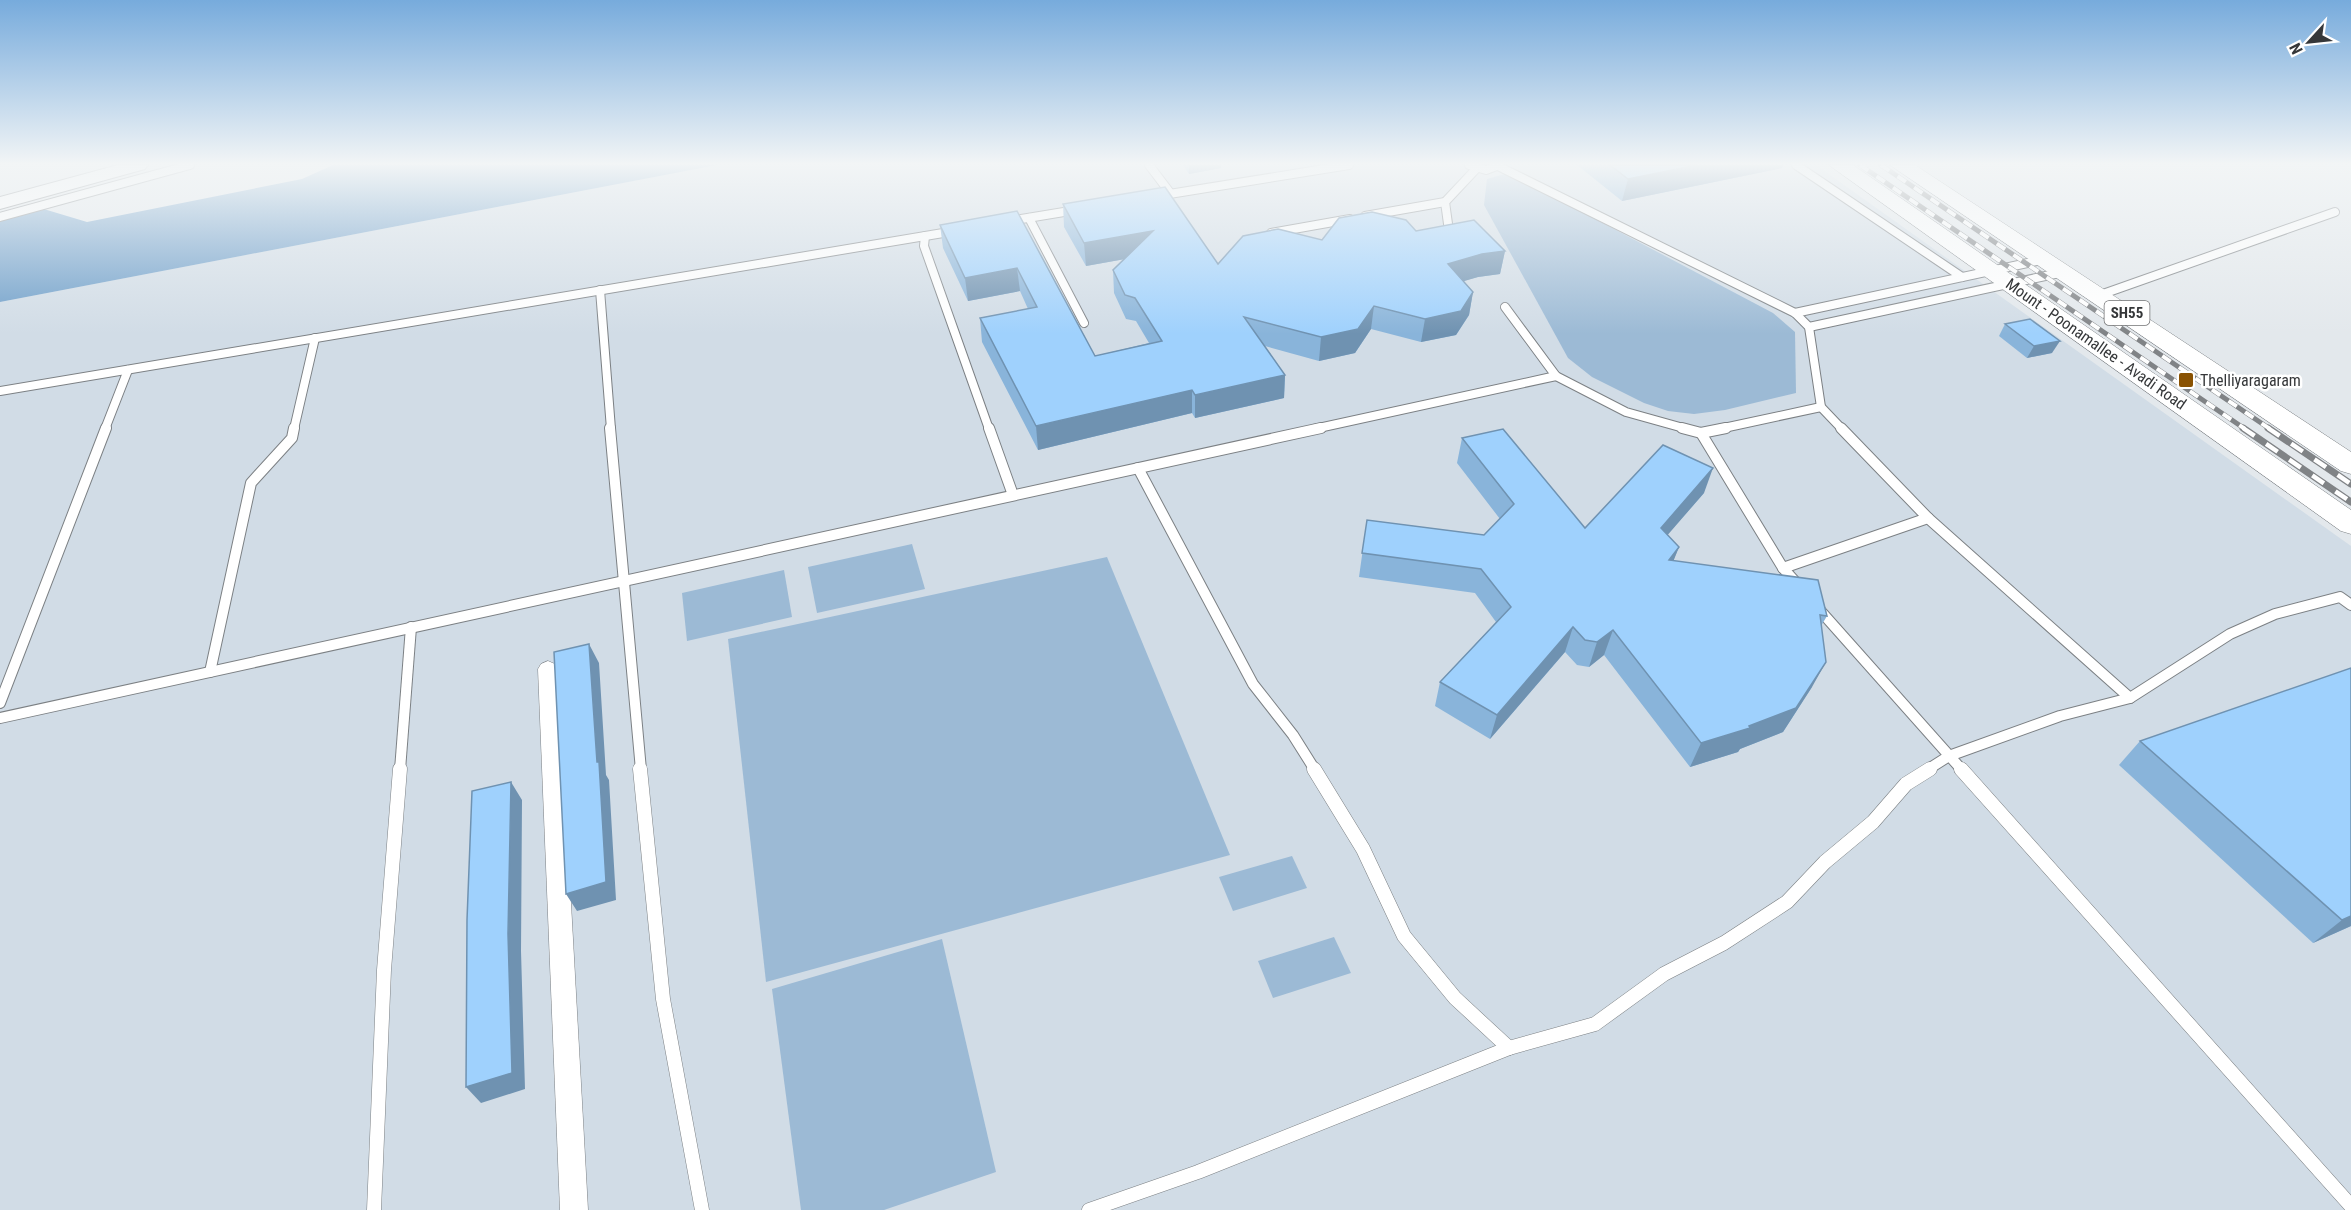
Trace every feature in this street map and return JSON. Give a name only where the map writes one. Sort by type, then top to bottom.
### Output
[{"type":"main road","name":"Mount - Poonamallee - Avadi Road","points":[[1922,221],[2351,524]]},
{"type":"main road","name":"SH55","points":[[1987,221],[2351,465]]},
{"type":"street","points":[[548,669],[574,1210]]},
{"type":"lane","points":[[1031,221],[1084,323]]},
{"type":"lane","points":[[1264,234],[1334,221]]},
{"type":"lane","points":[[1447,221],[1449,231]]},
{"type":"lane","points":[[1611,221],[1795,313],[1809,327],[1821,407],[1928,518],[2130,698]]},
{"type":"lane","points":[[1880,221],[1962,277]]},
{"type":"lane","points":[[2100,295],[2308,221]]},
{"type":"lane","points":[[0,391],[960,230]]},
{"type":"lane","points":[[925,236],[924,246],[1013,495]]},
{"type":"lane","points":[[1795,313],[1962,277],[2002,277],[2055,266]]},
{"type":"lane","points":[[1809,327],[2002,277],[2055,266]]},
{"type":"lane","points":[[600,290],[622,581],[663,999],[702,1210]]},
{"type":"lane","points":[[1505,307],[1556,376],[1626,412],[1701,432],[1821,407]]},
{"type":"lane","points":[[210,672],[252,483],[292,438],[315,338]]},
{"type":"lane","points":[[0,703],[128,370]]},
{"type":"lane","points":[[0,718],[1556,376]]},
{"type":"lane","points":[[1701,432],[1783,568],[1949,756],[2010,820],[2351,1206]]},
{"type":"lane","points":[[1138,468],[1253,684],[1293,735],[1363,849],[1404,936],[1455,998],[1509,1048]]},
{"type":"lane","points":[[1783,568],[1928,518]]},
{"type":"lane","points":[[1089,1210],[1198,1172],[1509,1048],[1595,1024],[1664,974],[1724,942],[1787,902],[1825,862],[1873,822],[1906,784],[1949,756],[2060,716],[2130,698],[2196,654],[2275,614],[2340,597],[2351,605]]},
{"type":"lane","points":[[374,1210],[384,970],[411,627]]},
{"type":"shaded area","points":[[0,221],[421,221],[0,302]]},
{"type":"shaded area","points":[[421,221],[1895,221],[2351,546],[2351,1210],[0,1210],[0,302]]},
{"type":"shaded area","points":[[1493,221],[1600,221],[1773,313],[1795,332],[1796,393],[1725,410],[1694,414],[1668,411],[1644,403],[1592,377],[1568,358]]},
{"type":"shaded area","points":[[912,544],[925,589],[817,613],[808,567]]},
{"type":"shaded area","points":[[1107,557],[1230,855],[766,982],[728,639]]},
{"type":"shaded area","points":[[784,570],[792,617],[687,641],[682,593]]},
{"type":"shaded area","points":[[1292,856],[1307,888],[1233,911],[1219,877]]},
{"type":"shaded area","points":[[1334,937],[1351,973],[1273,998],[1258,961]]},
{"type":"shaded area","points":[[942,939],[996,1172],[884,1210],[801,1210],[772,989]]},
{"type":"building","points":[[959,221],[1023,221],[1095,356],[1162,341],[1135,298],[1125,295],[1113,270],[1153,231],[1084,243],[1072,221],[1189,221],[1218,264],[1243,236],[1278,229],[1322,240],[1336,221],[1407,221],[1416,231],[1475,221],[1505,251],[1482,254],[1448,264],[1473,292],[1461,311],[1425,319],[1374,306],[1358,329],[1321,337],[1244,317],[1285,375],[1195,395],[1192,390],[1036,426],[980,318],[1037,307],[1017,268],[965,278],[940,225]]},
{"type":"building","points":[[2030,319],[2060,341],[2034,346],[2005,324]]},
{"type":"building","points":[[1503,429],[1585,528],[1663,445],[1713,468],[1661,528],[1679,547],[1669,560],[1818,580],[1827,616],[1820,615],[1826,662],[1796,708],[1749,726],[1750,728],[1701,743],[1613,630],[1597,642],[1585,640],[1573,627],[1497,715],[1440,682],[1511,607],[1481,569],[1362,553],[1367,520],[1484,535],[1514,504],[1462,438]]},
{"type":"building","points":[[589,644],[606,882],[566,894],[554,652]]},
{"type":"building","points":[[2351,668],[2351,916],[2342,920],[2140,741]]},
{"type":"building","points":[[511,782],[508,934],[512,1073],[466,1087],[467,920],[472,791]]},
{"type":"railway","points":[[1942,221],[2245,429]]},
{"type":"railway","points":[[1964,221],[2270,429]]},
{"type":"railway","points":[[2243,428],[2351,502]]},
{"type":"railway","points":[[2268,428],[2351,484]]},
{"type":"place","name":"Thelliyaragaram","points":[[2186,380]]}]
